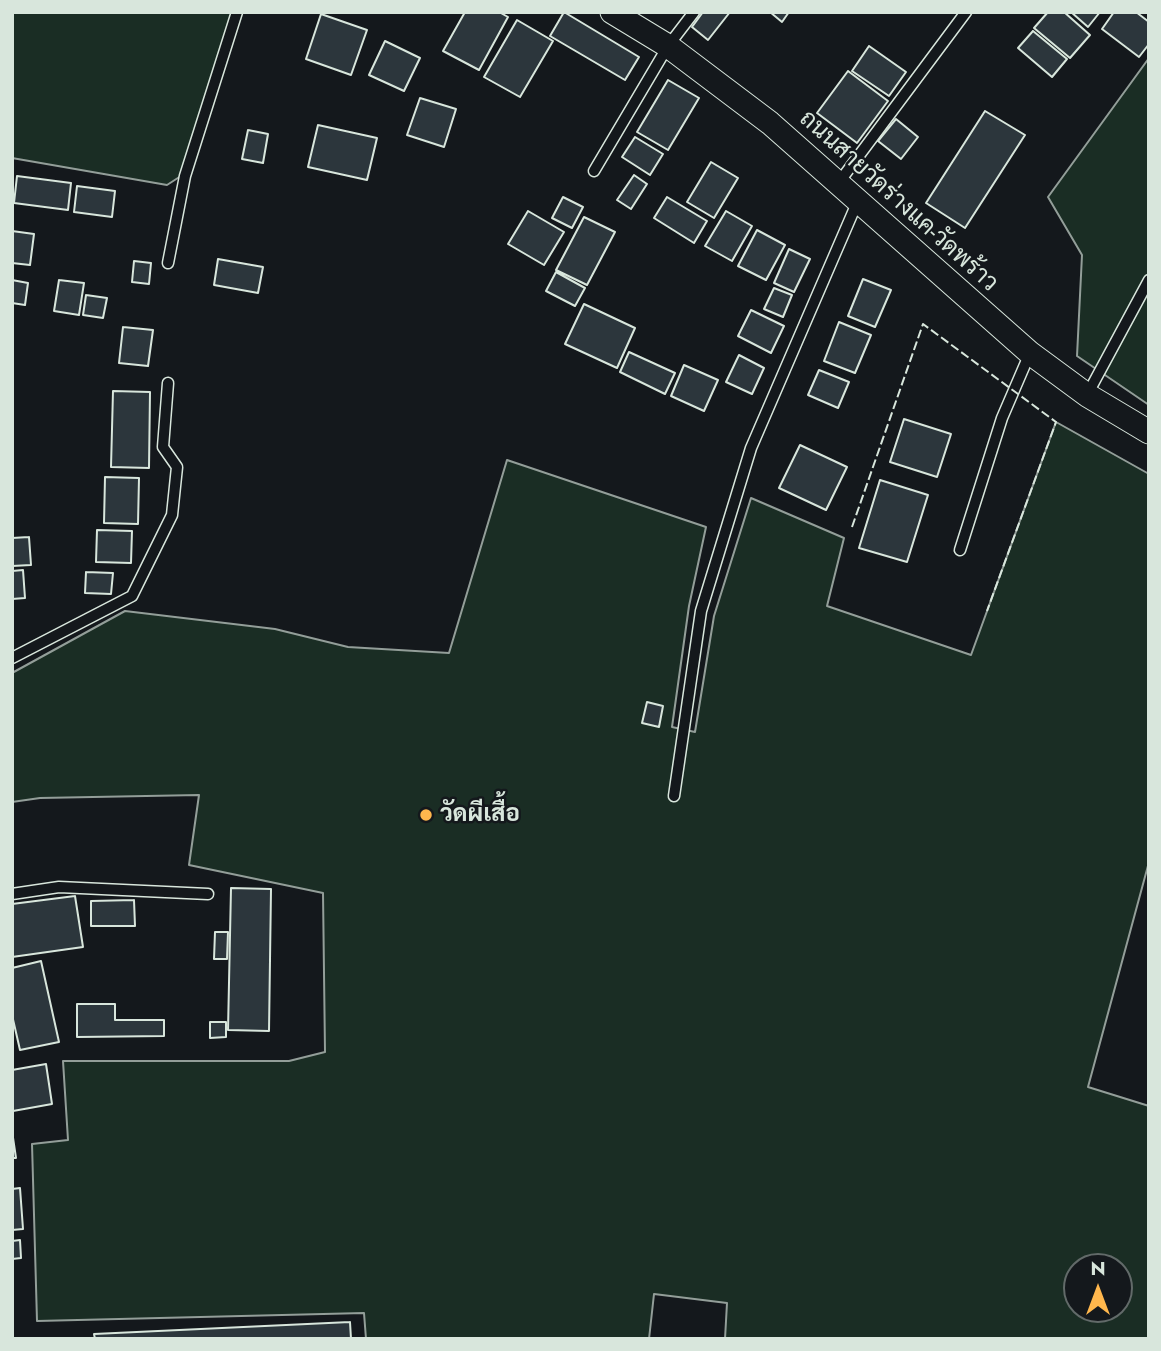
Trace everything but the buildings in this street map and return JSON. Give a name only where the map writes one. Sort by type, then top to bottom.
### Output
[{"type":"street","name":"ถนนสายวัดร่างแค-วัดพร้าว","points":[[612,12],[668,46],[770,123],[857,203],[1030,353],[1087,395],[1149,432]]},
{"type":"lane","points":[[168,263],[185,176],[237,12]]},
{"type":"lane","points":[[594,171],[668,46],[694,12]]},
{"type":"lane","points":[[837,185],[966,12]]},
{"type":"lane","points":[[674,796],[701,611],[751,448],[857,203]]},
{"type":"lane","points":[[1087,395],[1149,280]]},
{"type":"lane","points":[[960,550],[1002,418],[1030,353]]},
{"type":"lane","points":[[12,658],[132,596],[172,514],[177,467],[163,447],[168,383]]},
{"type":"lane","points":[[12,894],[59,887],[208,894]]},
{"type":"green space","points":[[12,12],[232,12],[184,174],[167,185],[12,158]]},
{"type":"green space","points":[[1149,58],[1149,405],[1077,356],[1082,255],[1048,197]]},
{"type":"green space","points":[[1056,422],[1149,474],[1149,862],[1088,1087],[1149,1106],[1149,1339],[725,1339],[727,1303],[654,1294],[649,1339],[366,1339],[364,1313],[37,1321],[32,1144],[68,1140],[63,1061],[289,1061],[325,1052],[323,893],[189,865],[199,795],[40,798],[12,802],[12,673],[125,611],[275,629],[348,647],[449,653],[507,460],[706,527],[689,606],[672,727],[695,732],[714,616],[751,498],[844,538],[827,606],[971,655]]},
{"type":"fence","points":[[852,527],[923,324],[1056,422],[987,611]]},
{"type":"place","name":"วัดผีเสื้อ","points":[[426,815]]}]
